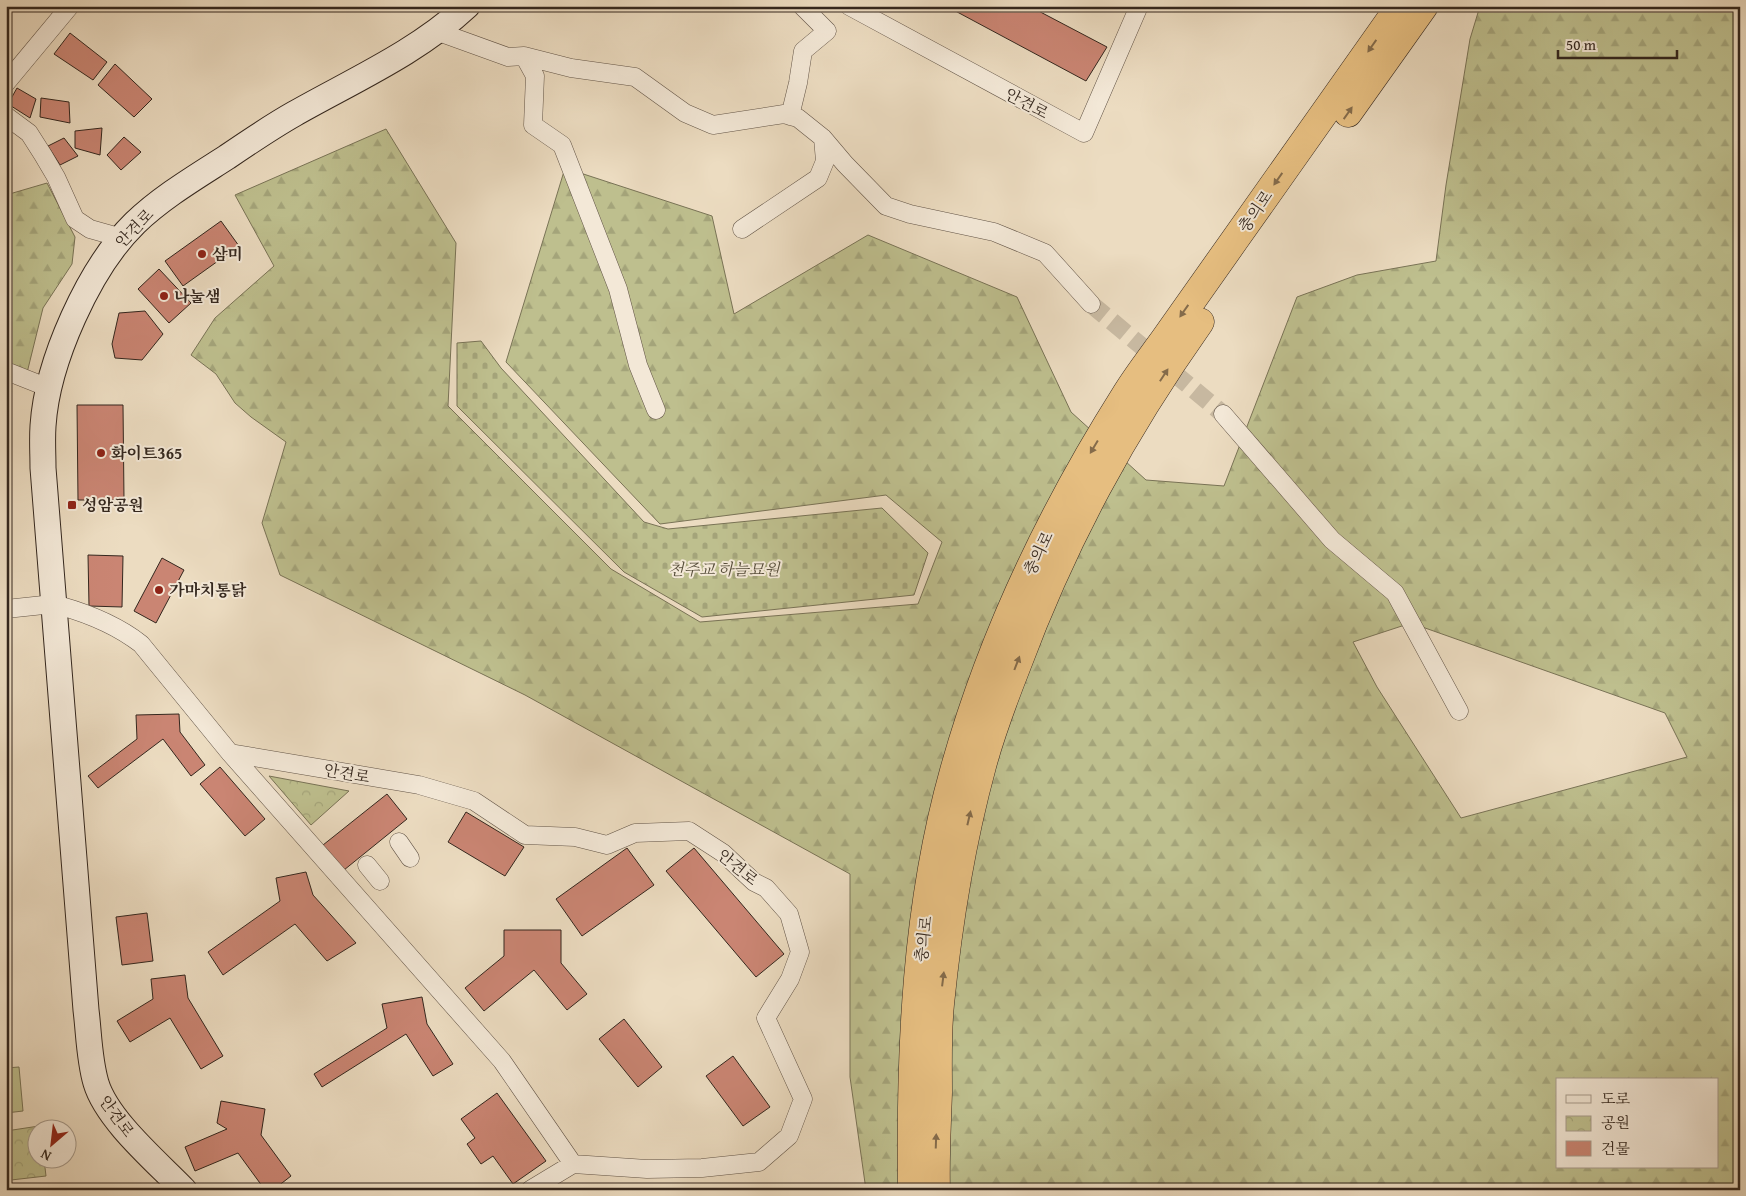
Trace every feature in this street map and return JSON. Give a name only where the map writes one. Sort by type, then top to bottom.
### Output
[{"type":"highway","name":"충의로","points":[[912,1190],[912,1095],[917,998],[934,857],[967,728],[1004,628],[1020,591],[1079,472],[1127,392],[1400,6]]},
{"type":"highway","name":"충의로","points":[[936,1190],[940,1006],[955,896],[982,764],[1029,633],[1078,522],[1137,416],[1171,363],[1238,267],[1424,6]]},
{"type":"main road","name":"안견로","points":[[184,1190],[134,1139],[108,1107],[96,1084],[86,1010],[42,448],[43,426],[49,388],[56,362],[76,313],[95,277],[122,238],[154,207],[294,114],[375,70],[436,31],[467,6]]},
{"type":"street","points":[[6,83],[70,6]]},
{"type":"street","points":[[790,116],[803,51],[827,30],[802,6]]},
{"type":"street","name":"안견로","points":[[849,6],[1084,133],[1139,6]]},
{"type":"street","points":[[436,31],[508,57],[524,56],[571,68],[635,77],[686,113],[713,125],[784,114],[798,118],[823,138],[845,164],[886,206],[910,214],[994,232],[1045,253],[1091,304]]},
{"type":"street","points":[[524,56],[535,76],[533,125],[562,145],[618,290],[638,365],[656,410]]},
{"type":"street","points":[[6,116],[28,133],[44,155],[75,219],[90,229],[122,238]]},
{"type":"street","points":[[742,229],[818,178],[825,161],[823,138]]},
{"type":"street","points":[[6,371],[49,388]]},
{"type":"street","points":[[1223,414],[1332,540],[1395,593],[1459,711]]},
{"type":"street","points":[[6,609],[54,604],[78,611],[106,623],[128,634],[141,644],[230,753],[502,1061],[573,1164],[556,1183],[530,1190]]},
{"type":"street","name":"안견로","points":[[230,753],[419,785],[474,801],[525,835],[575,837],[607,845],[635,833],[689,831],[723,853],[754,882],[766,888],[789,914],[800,952],[790,979],[766,1018],[803,1099],[789,1136],[759,1162],[702,1168],[648,1168],[573,1164]]},
{"type":"street","points":[[398,842],[410,858]]},
{"type":"street","points":[[367,865],[380,881]]},
{"type":"green space","points":[[1480,6],[1740,6],[1740,1190],[866,1190],[850,1077],[850,874],[525,695],[280,575],[262,523],[286,442],[235,403],[216,374],[191,355],[215,318],[274,266],[235,195],[386,129],[456,243],[448,406],[611,569],[700,622],[918,604],[942,542],[886,495],[660,524],[506,362],[565,168],[712,216],[734,314],[868,235],[1017,297],[1071,412],[1146,480],[1224,486],[1297,297],[1357,275],[1436,261],[1446,185],[1470,39]],"holes":[[[1411,623],[1665,713],[1687,757],[1461,818],[1377,687],[1353,642]]]},
{"type":"green space","points":[[47,183],[75,237],[72,264],[43,308],[25,381],[6,369],[6,195]]},
{"type":"green space","name":"천주교 하늘묘원","points":[[481,341],[501,368],[644,522],[668,529],[882,508],[928,553],[914,595],[702,617],[624,572],[457,406],[457,343]]},
{"type":"green space","points":[[269,776],[349,791],[311,825]]},
{"type":"green space","points":[[19,1067],[23,1111],[6,1113],[6,1068]]},
{"type":"green space","points":[[28,1128],[28,1168],[45,1168],[46,1176],[11,1180],[6,1131]]},
{"type":"building","points":[[946,6],[1029,6],[1107,47],[1086,81]]},
{"type":"building","points":[[70,33],[107,62],[93,80],[54,54]]},
{"type":"building","points":[[115,64],[152,99],[134,117],[98,85]]},
{"type":"building","points":[[17,88],[36,99],[30,118],[8,104]]},
{"type":"building","points":[[41,98],[69,102],[70,123],[40,117]]},
{"type":"building","points":[[102,128],[100,155],[75,148],[75,131]]},
{"type":"building","points":[[124,137],[141,152],[121,170],[107,155]]},
{"type":"building","points":[[64,138],[78,156],[60,165],[48,146]]},
{"type":"building","name":"삼미","points":[[221,221],[239,246],[183,286],[165,261]]},
{"type":"building","name":"나눌샘","points":[[159,269],[191,303],[169,323],[138,289]]},
{"type":"building","points":[[145,311],[163,334],[142,360],[115,358],[112,344],[119,313]]},
{"type":"building","name":"화이트365","points":[[77,405],[123,405],[124,500],[78,500]]},
{"type":"building","points":[[88,555],[123,556],[122,607],[89,606]]},
{"type":"building","name":"가마치통닭","points":[[162,558],[184,570],[156,623],[134,611]]},
{"type":"building","points":[[179,714],[180,732],[205,765],[191,776],[163,739],[98,788],[88,776],[137,739],[136,715]]},
{"type":"building","points":[[220,767],[265,819],[245,836],[200,784]]},
{"type":"building","points":[[387,794],[407,819],[344,870],[323,845]]},
{"type":"building","points":[[466,812],[524,847],[505,876],[448,842]]},
{"type":"building","points":[[627,848],[654,885],[582,936],[556,899]]},
{"type":"building","points":[[694,848],[784,954],[756,977],[666,871]]},
{"type":"building","points":[[306,872],[313,895],[356,943],[327,961],[295,924],[223,975],[208,952],[280,901],[276,878]]},
{"type":"building","points":[[147,913],[153,961],[122,965],[116,917]]},
{"type":"building","points":[[504,930],[561,930],[561,963],[587,994],[567,1010],[534,970],[484,1011],[465,988],[504,956]]},
{"type":"building","points":[[185,975],[188,998],[223,1056],[201,1069],[170,1018],[130,1042],[117,1021],[153,999],[151,979]]},
{"type":"building","points":[[422,997],[427,1024],[453,1064],[433,1076],[406,1034],[322,1087],[314,1074],[387,1028],[382,1004]]},
{"type":"building","points":[[624,1019],[662,1067],[638,1087],[599,1039]]},
{"type":"building","points":[[733,1056],[770,1107],[743,1126],[706,1076]]},
{"type":"building","points":[[497,1093],[546,1161],[513,1184],[493,1156],[481,1164],[467,1144],[475,1138],[461,1119]]},
{"type":"building","points":[[221,1101],[265,1109],[261,1135],[291,1176],[273,1190],[265,1190],[238,1153],[195,1171],[185,1147],[227,1129],[217,1123]]},
{"type":"tunnel","points":[[1091,304],[1223,414]]},
{"type":"place","name":"삼미","points":[[202,254]]},
{"type":"place","name":"나눌샘","points":[[164,296]]},
{"type":"place","name":"화이트365","points":[[101,453]]},
{"type":"place","name":"성암공원","points":[[72,505]]},
{"type":"place","name":"가마치통닭","points":[[159,590]]}]
